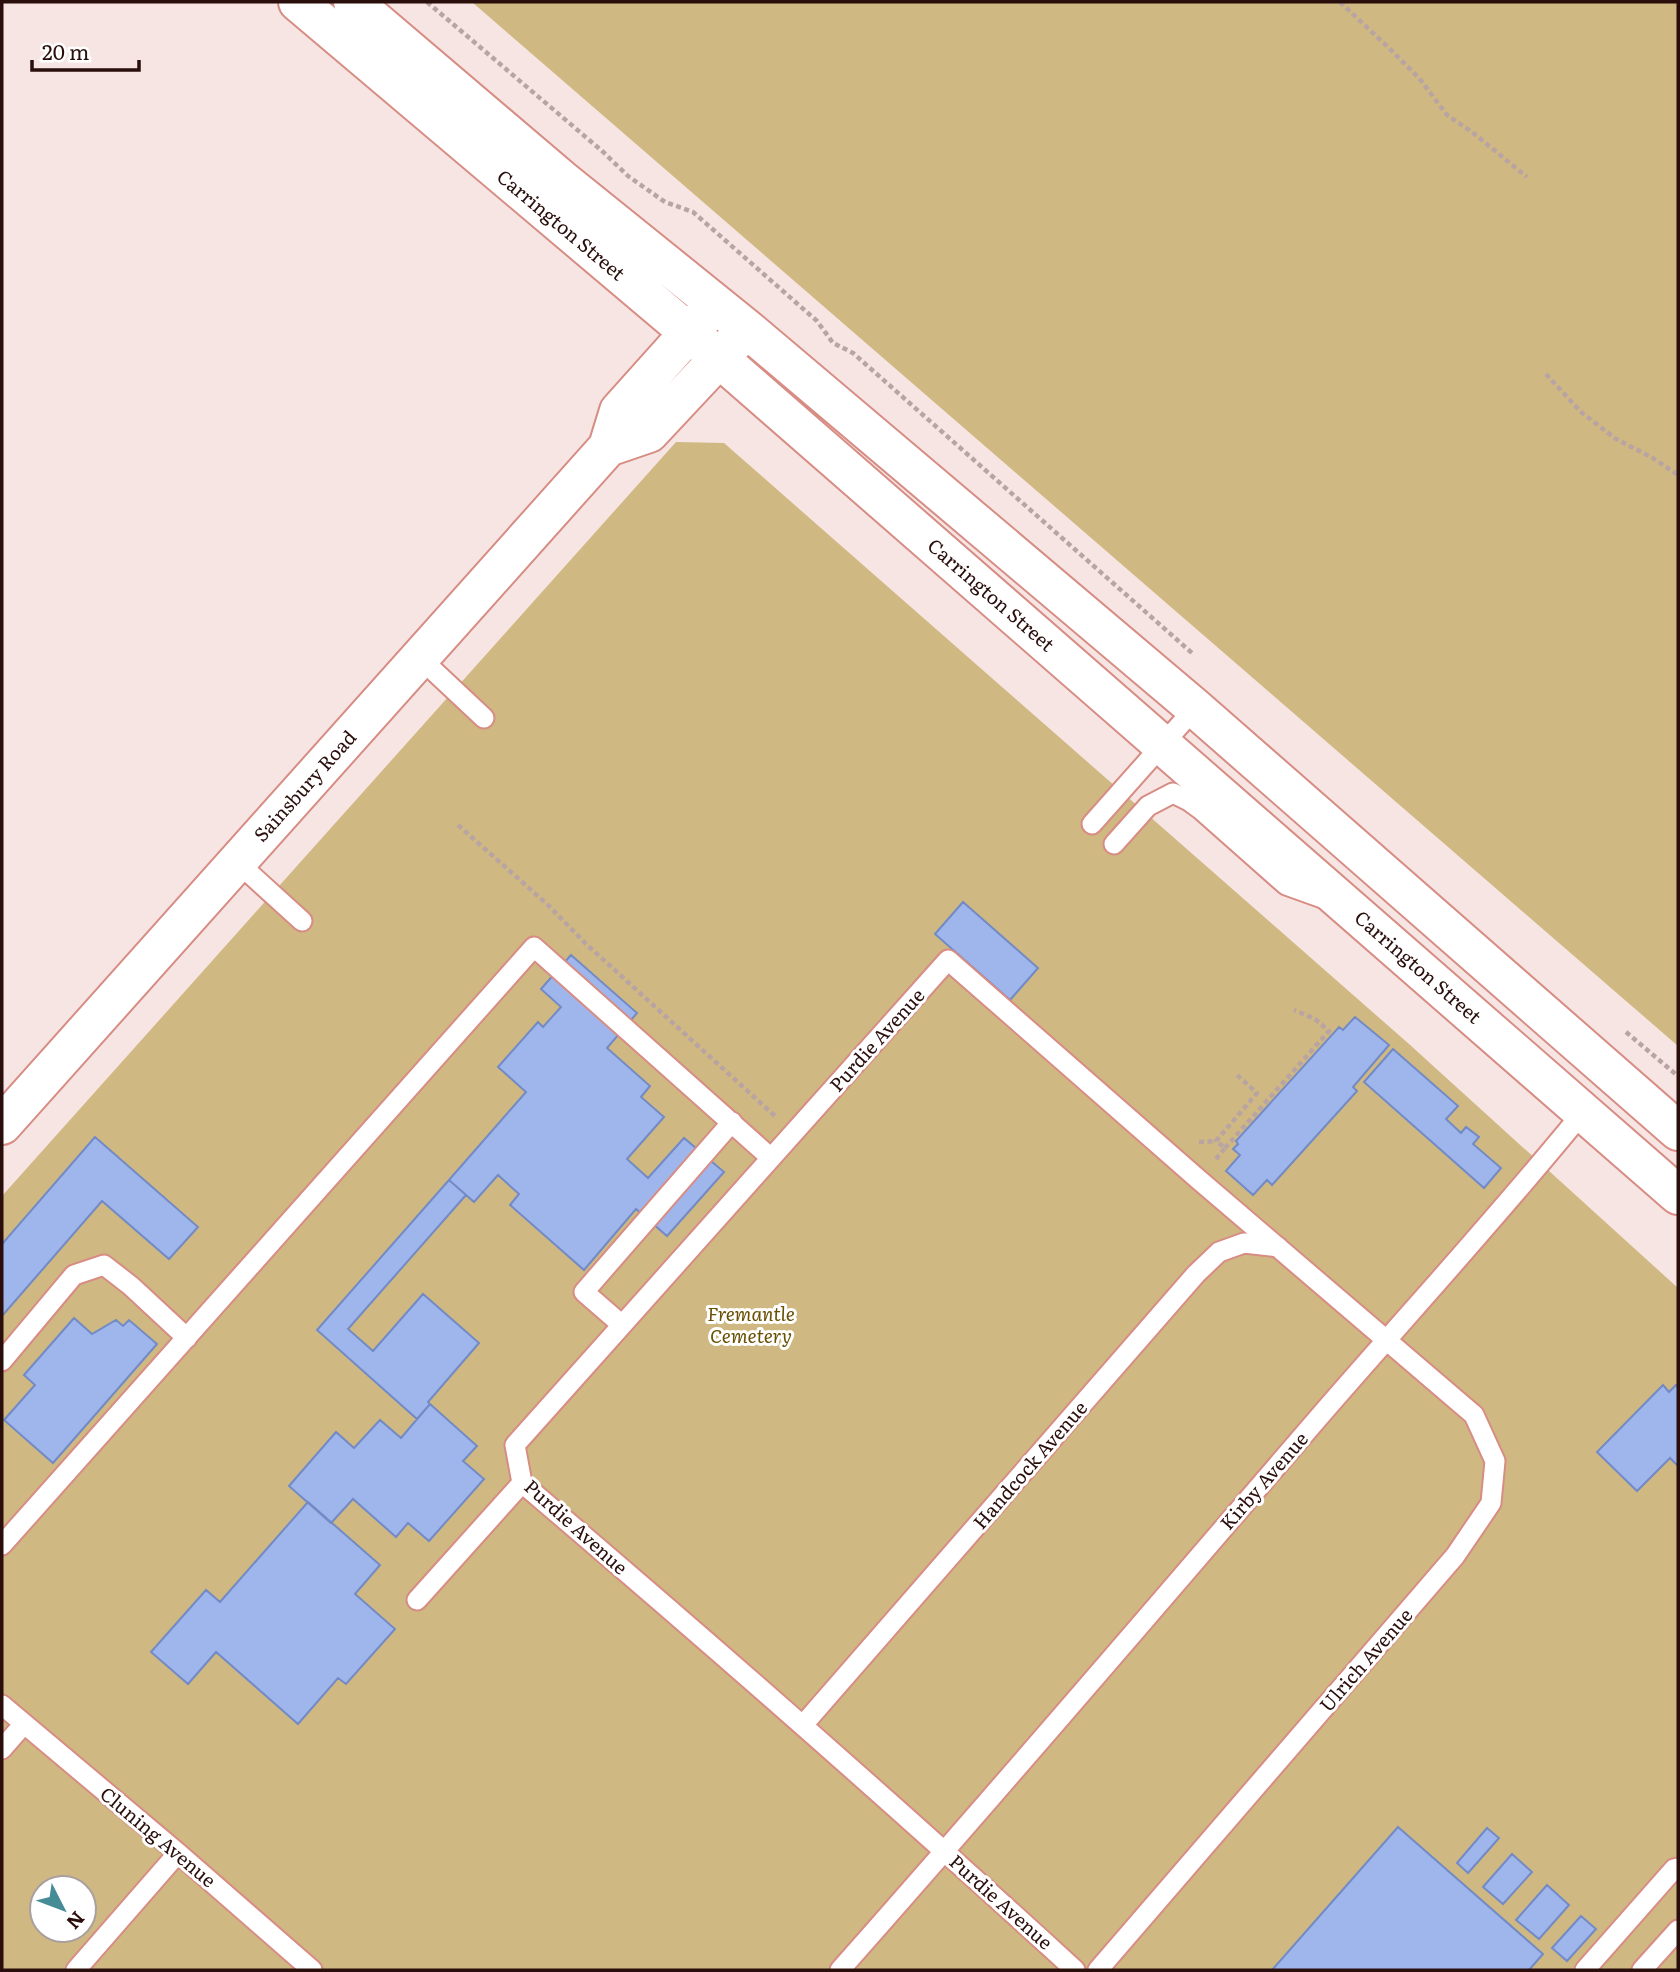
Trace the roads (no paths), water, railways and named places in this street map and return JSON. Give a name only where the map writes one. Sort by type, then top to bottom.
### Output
[{"type":"main road","name":"Carrington Street","points":[[298,2],[719,358],[1678,1195]]},
{"type":"main road","name":"Carrington Street","points":[[353,2],[561,180],[716,303],[1195,708],[1678,1131]]},
{"type":"main road","name":"Sainsbury Road","points":[[2,1125],[608,447],[619,411],[716,303]]},
{"type":"main road","name":"Sainsbury Road","points":[[608,447],[649,432],[747,329]]},
{"type":"lane","points":[[420,658],[484,718]]},
{"type":"lane","points":[[1092,824],[1195,708]]},
{"type":"lane","points":[[1114,844],[1148,806],[1173,793],[1200,809],[1286,885],[1352,909]]},
{"type":"lane","points":[[237,862],[302,922]]},
{"type":"lane","points":[[2,1545],[534,947],[771,1158]]},
{"type":"lane","name":"Purdie Avenue","points":[[1006,1013],[948,960],[515,1445],[522,1483],[803,1725],[1075,1970]]},
{"type":"lane","name":"Ulrich Avenue","points":[[1006,1013],[1474,1415],[1495,1461],[1491,1503],[1455,1556],[1098,1970]]},
{"type":"lane","name":"Kirby Avenue","points":[[840,1970],[1583,1112]]},
{"type":"lane","points":[[622,1325],[584,1292],[732,1122]]},
{"type":"lane","name":"Handcock Avenue","points":[[803,1725],[1196,1274],[1219,1252],[1244,1243],[1278,1247]]},
{"type":"lane","points":[[2,1361],[74,1275],[104,1265],[187,1338]]},
{"type":"lane","points":[[417,1600],[522,1483]]},
{"type":"lane","name":"Cluning Avenue","points":[[2,1705],[312,1970]]},
{"type":"lane","points":[[2,1749],[23,1725]]},
{"type":"lane","points":[[76,1970],[178,1853]]},
{"type":"lane","points":[[1585,1970],[1674,1869],[1678,1868]]},
{"type":"lane","points":[[1642,1970],[1678,1930]]},
{"type":"park label","name":"Fremantle Cemetery","points":[[751,1325]]}]
